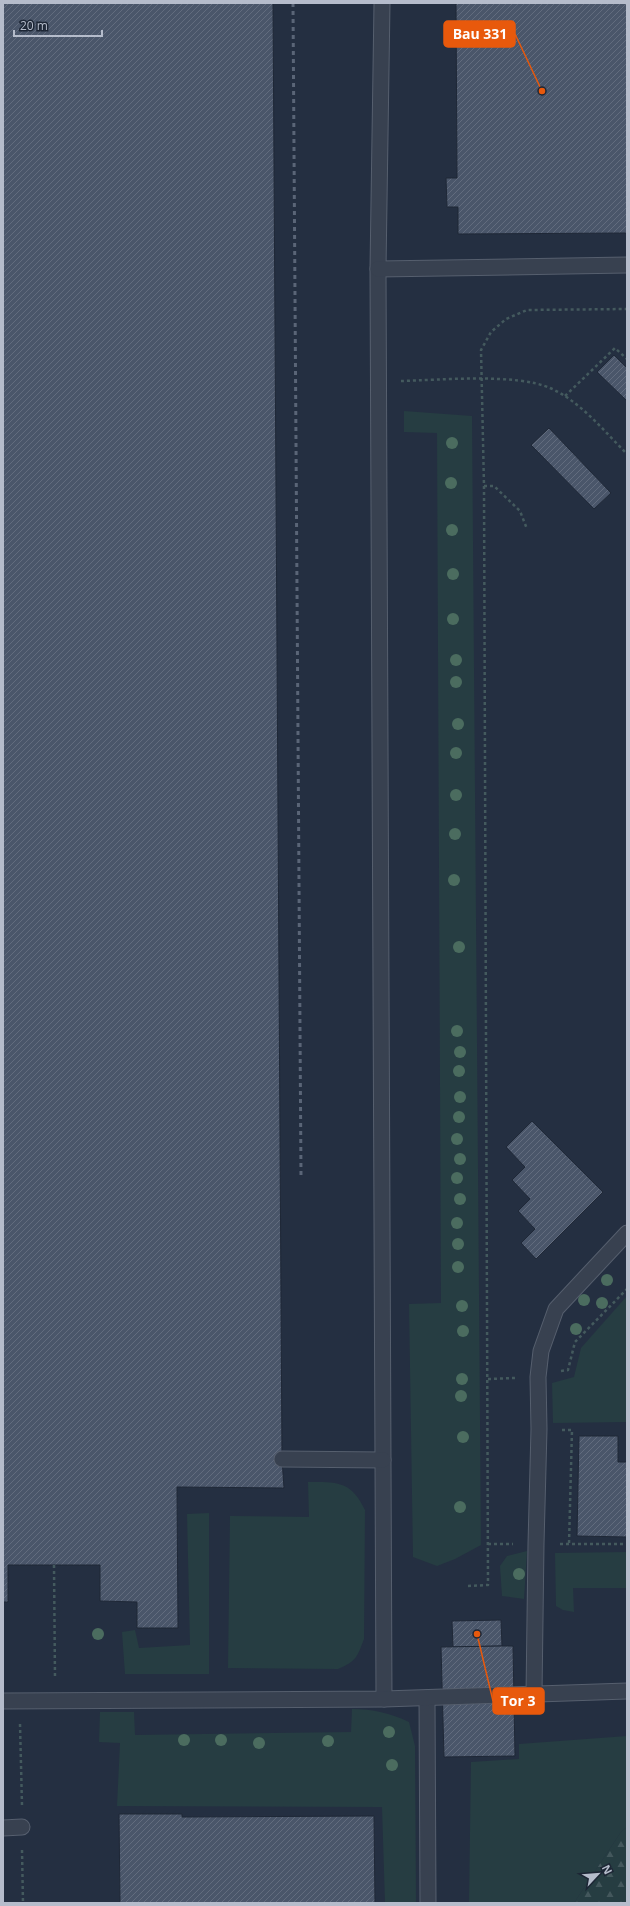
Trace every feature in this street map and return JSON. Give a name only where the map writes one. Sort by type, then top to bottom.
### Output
[{"type":"lane","points":[[382,3],[378,381],[384,1699]]},
{"type":"lane","points":[[378,269],[627,265]]},
{"type":"lane","points":[[534,1694],[539,1429],[538,1377],[541,1351],[556,1309],[627,1233]]},
{"type":"lane","points":[[282,1459],[384,1460]]},
{"type":"lane","points":[[3,1701],[384,1699],[627,1691]]},
{"type":"lane","points":[[426,1698],[428,1903]]},
{"type":"lane","points":[[3,1828],[22,1827]]},
{"type":"path","points":[[468,1586],[488,1585],[484,486],[481,350],[491,332],[506,319],[527,310],[627,310]]},
{"type":"path","points":[[565,396],[615,348],[627,359]]},
{"type":"path","points":[[378,381],[481,380],[532,383],[550,388],[565,396],[584,412],[627,454]]},
{"type":"path","points":[[484,486],[494,486],[520,511],[527,529]]},
{"type":"path","points":[[576,1342],[627,1289]]},
{"type":"path","points":[[539,1429],[572,1430],[569,1544]]},
{"type":"path","points":[[536,1544],[627,1544]]},
{"type":"path","points":[[54,1565],[56,1701]]},
{"type":"green space","points":[[404,411],[472,416],[481,1545],[455,1559],[437,1566],[413,1557],[409,1304],[441,1303],[437,433],[404,432]]},
{"type":"green space","points":[[627,1296],[627,1422],[553,1423],[552,1383],[574,1377],[581,1348]]},
{"type":"green space","points":[[308,1482],[336,1483],[349,1488],[360,1500],[365,1510],[364,1639],[360,1650],[353,1661],[338,1669],[228,1668],[230,1516],[309,1517]]},
{"type":"green space","points":[[209,1513],[209,1674],[125,1674],[122,1632],[135,1630],[139,1648],[190,1645],[187,1514]]},
{"type":"green space","points":[[527,1551],[524,1599],[502,1596],[500,1566],[507,1556]]},
{"type":"green space","points":[[627,1552],[627,1588],[573,1588],[574,1612],[563,1610],[556,1606],[555,1553]]},
{"type":"green space","points":[[352,1709],[381,1712],[409,1722],[415,1746],[416,1903],[385,1903],[382,1807],[117,1806],[120,1743],[99,1742],[100,1712],[134,1712],[135,1735],[351,1732]]},
{"type":"green space","points":[[627,1736],[627,1827],[621,1832],[574,1903],[469,1903],[471,1762],[519,1759],[519,1744]]},
{"type":"green space","points":[[627,1827],[627,1903],[574,1903],[621,1832]]},
{"type":"building","points":[[3,3],[273,3],[282,1459],[284,1488],[177,1487],[178,1628],[137,1628],[137,1602],[100,1601],[100,1565],[8,1565],[8,1602],[3,1602]]},
{"type":"building","points":[[456,3],[627,3],[627,233],[458,234],[458,207],[447,207],[446,178],[457,178]]},
{"type":"building","points":[[614,355],[627,368],[627,401],[597,372]]},
{"type":"building","points":[[549,428],[611,493],[594,509],[531,445]]},
{"type":"building","points":[[532,1121],[603,1192],[536,1259],[521,1243],[535,1229],[518,1211],[530,1199],[512,1180],[525,1167],[506,1147]]},
{"type":"building","points":[[579,1436],[618,1436],[618,1462],[627,1462],[627,1537],[577,1536]]},
{"type":"building","points":[[501,1620],[502,1646],[453,1647],[452,1621]]},
{"type":"building","points":[[513,1646],[515,1756],[444,1757],[441,1647]]},
{"type":"building","points":[[119,1814],[182,1814],[182,1817],[374,1816],[375,1903],[120,1903]]},
{"type":"railway","points":[[293,3],[301,1175]]},
{"type":"place","name":"Bau 331","points":[[542,91]]},
{"type":"place","name":"Tor 3","points":[[477,1634]]}]
